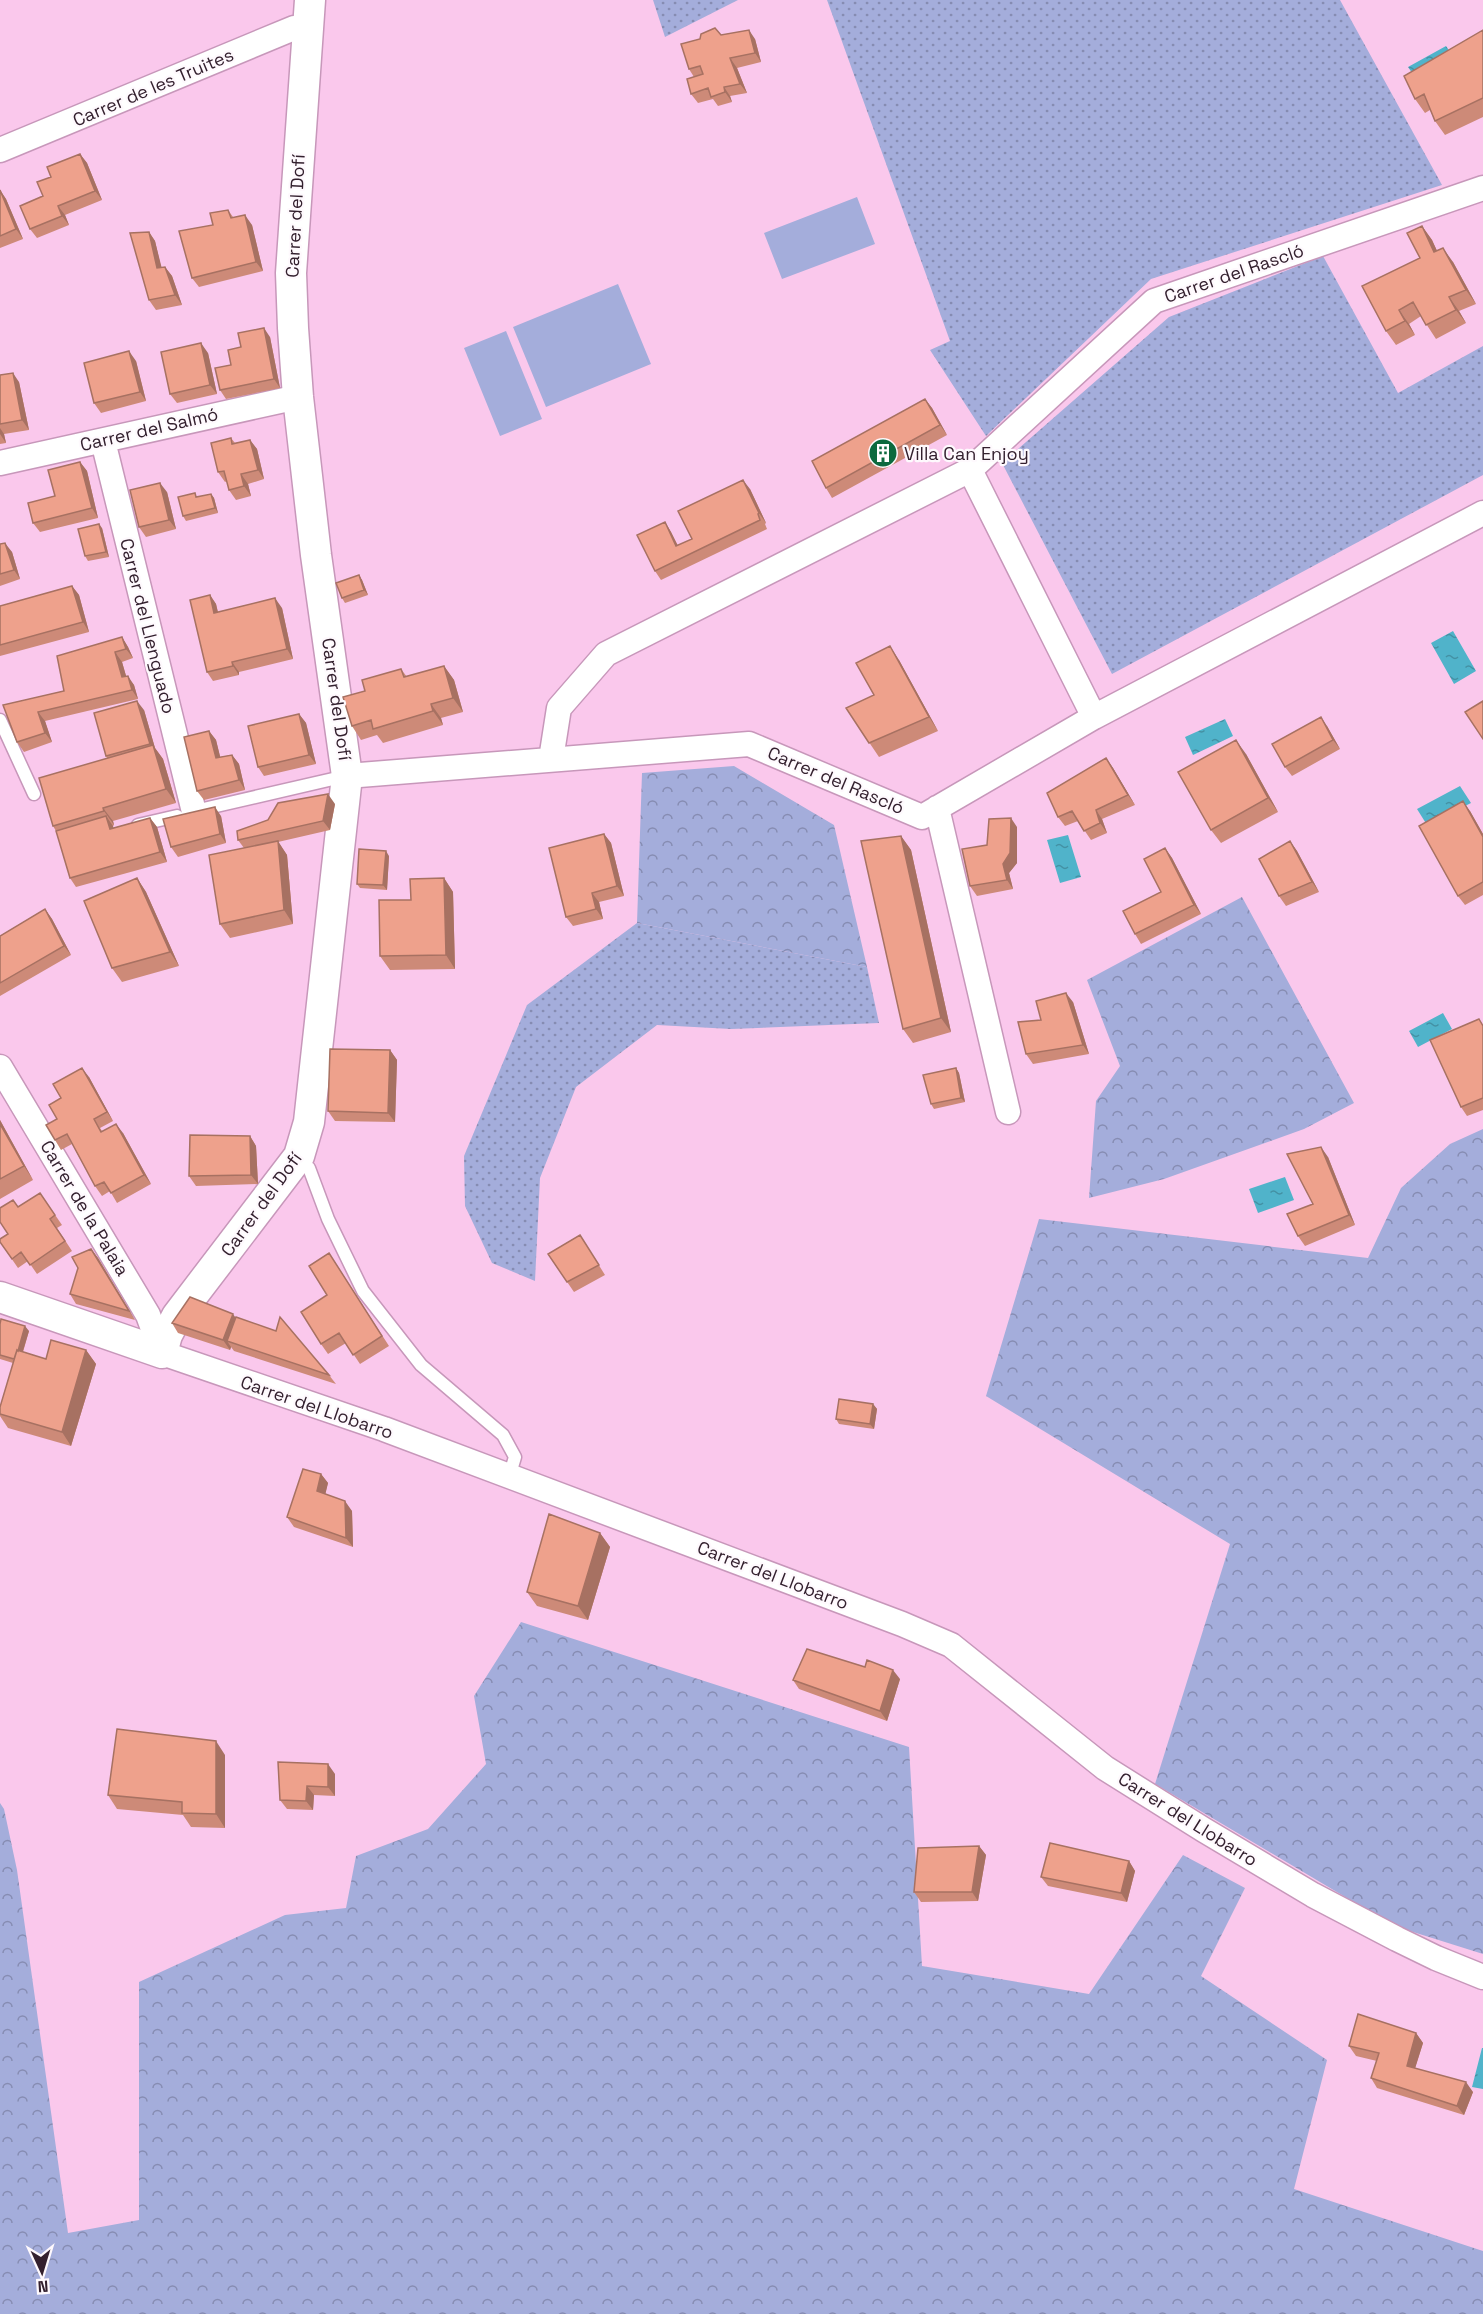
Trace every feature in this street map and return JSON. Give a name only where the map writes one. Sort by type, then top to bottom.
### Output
[{"type":"street","name":"Carrer del Dofí","points":[[162,1353],[167,1335],[177,1316],[299,1156],[305,1142],[347,776],[316,555],[298,397],[291,273],[310,0]]},
{"type":"street","name":"Carrer de les Truites","points":[[0,150],[294,28],[307,29]]},
{"type":"street","name":"Carrer del Rascló","points":[[551,759],[559,708],[606,654],[970,470],[1154,301],[1483,188]]},
{"type":"street","name":"Carrer del Salmó","points":[[0,463],[298,397]]},
{"type":"street","name":"Carrer del Llenguado","points":[[103,441],[194,812]]},
{"type":"street","points":[[970,470],[1094,717]]},
{"type":"street","name":"Carrer del Rascló","points":[[347,776],[749,744],[922,817],[1094,717],[1483,513]]},
{"type":"street","points":[[937,808],[1008,1112]]},
{"type":"street","name":"Carrer de la Palaia","points":[[0,1067],[148,1315],[162,1353]]},
{"type":"street","name":"Carrer del Llobarro","points":[[0,1297],[384,1429],[903,1624],[951,1645],[1105,1768],[1204,1830],[1313,1895],[1397,1939],[1483,1977]]},
{"type":"lane","points":[[0,720],[34,794]]},
{"type":"lane","points":[[129,828],[347,776]]},
{"type":"lane","points":[[309,1168],[328,1220],[363,1291],[421,1365],[503,1435],[515,1456],[509,1477]]},
{"type":"green space","points":[[653,0],[738,0],[665,37]]},
{"type":"green space","points":[[827,0],[1340,0],[1442,185],[1151,279],[986,436],[930,350],[950,341]]},
{"type":"green space","points":[[857,197],[875,244],[782,279],[764,233]]},
{"type":"green space","points":[[1323,256],[1398,393],[1483,346],[1483,475],[1112,674],[1002,463],[1169,317]]},
{"type":"green space","points":[[618,284],[651,364],[546,407],[513,327]]},
{"type":"green space","points":[[506,331],[542,419],[500,436],[464,348]]},
{"type":"green space","points":[[734,766],[834,825],[867,967],[637,923],[642,773]]},
{"type":"green space","points":[[1242,897],[1354,1103],[1304,1129],[1164,1179],[1089,1198],[1096,1101],[1120,1066],[1087,980]]},
{"type":"green space","points":[[637,923],[867,967],[879,1023],[731,1029],[657,1025],[576,1087],[540,1178],[535,1281],[492,1263],[465,1206],[464,1156],[527,1005]]},
{"type":"green space","points":[[1483,1129],[1483,1954],[1394,1926],[1155,1784],[1230,1544],[986,1396],[1039,1219],[1368,1258],[1401,1188],[1450,1144]]},
{"type":"green space","points":[[521,1622],[909,1747],[922,1966],[1089,1994],[1183,1855],[1245,1888],[1201,1976],[1327,2060],[1294,2189],[1483,2251],[1483,2314],[0,2314],[0,1803],[4,1809],[17,1870],[68,2233],[139,2220],[139,1982],[285,1915],[346,1908],[356,1856],[428,1829],[486,1764],[474,1696]]},
{"type":"water","points":[[1446,46],[1456,60],[1417,80],[1408,67]]},
{"type":"water","points":[[1453,631],[1476,671],[1454,684],[1431,643]]},
{"type":"water","points":[[1225,719],[1233,736],[1193,755],[1185,737]]},
{"type":"water","points":[[1460,786],[1471,803],[1427,825],[1417,809]]},
{"type":"water","points":[[1068,835],[1081,877],[1060,883],[1047,840]]},
{"type":"water","points":[[1443,1013],[1452,1029],[1418,1047],[1409,1031]]},
{"type":"water","points":[[1285,1177],[1294,1200],[1258,1213],[1249,1189]]},
{"type":"water","points":[[1483,2048],[1483,2089],[1472,2087]]},
{"type":"building","points":[[715,28],[721,35],[749,30],[755,53],[730,58],[740,84],[724,87],[725,92],[711,97],[708,88],[691,94],[687,79],[703,74],[700,66],[689,69],[681,44],[700,39],[701,34]]},
{"type":"building","points":[[1483,30],[1483,98],[1435,121],[1424,94],[1415,99],[1404,76]]},
{"type":"building","points":[[80,154],[95,191],[58,206],[62,216],[30,229],[20,206],[43,196],[37,182],[51,177],[47,167]]},
{"type":"building","points":[[0,190],[16,229],[0,236]]},
{"type":"building","points":[[228,210],[231,218],[245,215],[256,262],[192,278],[179,231],[213,225],[210,213]]},
{"type":"building","points":[[1422,226],[1434,252],[1443,248],[1466,290],[1449,297],[1456,310],[1426,325],[1413,302],[1399,310],[1405,321],[1386,331],[1362,286],[1420,258],[1407,233]]},
{"type":"building","points":[[149,232],[157,268],[165,267],[175,295],[149,300],[130,233]]},
{"type":"building","points":[[264,328],[274,379],[220,390],[215,368],[231,365],[228,350],[241,347],[238,333]]},
{"type":"building","points":[[201,343],[210,385],[170,394],[161,352]]},
{"type":"building","points":[[129,351],[140,392],[94,403],[84,363]]},
{"type":"building","points":[[13,373],[22,420],[0,424],[0,375]]},
{"type":"building","name":"Villa Can Enjoy","points":[[925,399],[940,425],[826,488],[812,461]]},
{"type":"building","points":[[231,438],[232,444],[250,440],[258,470],[241,474],[244,486],[229,490],[224,471],[218,472],[211,443]]},
{"type":"building","points":[[80,462],[92,508],[33,523],[28,503],[55,496],[48,470]]},
{"type":"building","points":[[743,480],[759,513],[760,520],[655,571],[637,535],[665,522],[676,546],[692,539],[678,511]]},
{"type":"building","points":[[160,483],[169,520],[139,527],[130,490]]},
{"type":"building","points":[[195,493],[196,497],[211,494],[215,508],[183,516],[178,497]]},
{"type":"building","points":[[99,524],[106,552],[85,556],[78,529]]},
{"type":"building","points":[[5,543],[14,570],[0,574],[0,544]]},
{"type":"building","points":[[359,575],[364,590],[342,598],[336,583]]},
{"type":"building","points":[[72,586],[83,622],[0,645],[0,606]]},
{"type":"building","points":[[210,595],[214,613],[275,598],[287,649],[232,662],[233,666],[207,672],[190,600]]},
{"type":"building","points":[[122,637],[126,649],[115,652],[122,677],[128,676],[132,690],[38,712],[45,733],[17,742],[3,705],[64,691],[57,656]]},
{"type":"building","points":[[890,646],[929,717],[869,743],[846,708],[874,695],[856,663]]},
{"type":"building","points":[[444,666],[453,698],[431,704],[433,711],[373,729],[371,720],[352,726],[343,697],[365,691],[362,680],[401,669],[404,677]]},
{"type":"building","points":[[137,701],[150,744],[106,756],[94,713]]},
{"type":"building","points":[[1483,701],[1483,739],[1465,712]]},
{"type":"building","points":[[299,714],[309,755],[258,767],[248,726]]},
{"type":"building","points":[[1321,717],[1333,740],[1285,767],[1272,744]]},
{"type":"building","points":[[209,731],[216,758],[232,755],[239,780],[197,791],[184,737]]},
{"type":"building","points":[[1236,740],[1268,798],[1211,830],[1178,772]]},
{"type":"building","points":[[153,745],[166,789],[53,826],[39,778]]},
{"type":"building","points":[[1106,758],[1128,795],[1096,810],[1100,823],[1084,831],[1072,811],[1058,817],[1047,793]]},
{"type":"building","points":[[328,794],[323,821],[238,840],[237,831],[268,820],[278,803]]},
{"type":"building","points":[[1463,801],[1483,837],[1483,882],[1458,896],[1419,826]]},
{"type":"building","points":[[215,807],[220,834],[171,847],[163,819]]},
{"type":"building","points":[[106,816],[110,829],[150,818],[160,852],[70,878],[56,831]]},
{"type":"building","points":[[1011,818],[1010,853],[1003,864],[1007,880],[970,886],[962,849],[987,845],[989,819]]},
{"type":"building","points":[[604,834],[617,886],[592,893],[596,909],[566,917],[549,848]]},
{"type":"building","points":[[901,836],[941,1018],[903,1029],[861,841]]},
{"type":"building","points":[[278,841],[284,910],[220,924],[209,855]]},
{"type":"building","points":[[1290,841],[1312,882],[1279,896],[1259,859]]},
{"type":"building","points":[[1165,848],[1194,905],[1135,934],[1123,911],[1161,892],[1144,859]]},
{"type":"building","points":[[359,849],[386,851],[383,885],[357,884]]},
{"type":"building","points":[[137,878],[170,952],[112,968],[84,901]]},
{"type":"building","points":[[444,878],[446,955],[380,956],[379,900],[411,900],[410,879]]},
{"type":"building","points":[[45,909],[64,946],[0,983],[0,936]]},
{"type":"building","points":[[1066,993],[1083,1045],[1026,1054],[1018,1022],[1041,1020],[1036,1001]]},
{"type":"building","points":[[1479,1019],[1483,1026],[1483,1098],[1461,1107],[1430,1040]]},
{"type":"building","points":[[330,1049],[390,1050],[388,1113],[328,1111]]},
{"type":"building","points":[[82,1068],[107,1112],[94,1119],[101,1132],[116,1124],[144,1175],[111,1193],[104,1182],[95,1186],[67,1134],[55,1140],[46,1125],[57,1119],[49,1105],[61,1098],[53,1084]]},
{"type":"building","points":[[956,1068],[961,1098],[931,1104],[923,1075]]},
{"type":"building","points":[[0,1124],[24,1166],[0,1179]]},
{"type":"building","points":[[190,1135],[250,1136],[251,1175],[189,1176]]},
{"type":"building","points":[[1321,1147],[1349,1215],[1298,1236],[1287,1214],[1313,1204],[1287,1154]]},
{"type":"building","points":[[40,1193],[55,1215],[50,1219],[65,1241],[30,1265],[21,1252],[12,1259],[0,1242],[0,1239],[8,1234],[0,1222],[0,1208],[13,1200],[18,1207]]},
{"type":"building","points":[[580,1235],[599,1265],[567,1282],[548,1254]]},
{"type":"building","points":[[91,1249],[129,1311],[70,1294],[78,1268],[72,1257]]},
{"type":"building","points":[[329,1253],[382,1336],[353,1355],[339,1333],[321,1344],[301,1312],[327,1295],[309,1266]]},
{"type":"building","points":[[190,1297],[233,1314],[223,1340],[172,1323]]},
{"type":"building","points":[[236,1317],[276,1331],[280,1317],[329,1375],[227,1341]]},
{"type":"building","points":[[1,1319],[25,1326],[14,1359],[0,1355]]},
{"type":"building","points":[[51,1340],[86,1350],[62,1432],[0,1414],[17,1350],[46,1359]]},
{"type":"building","points":[[839,1399],[873,1404],[870,1424],[836,1419]]},
{"type":"building","points":[[303,1469],[321,1474],[317,1491],[345,1501],[346,1538],[287,1517]]},
{"type":"building","points":[[549,1514],[600,1533],[578,1606],[527,1592]]},
{"type":"building","points":[[807,1649],[865,1667],[867,1660],[893,1670],[880,1711],[793,1680]]},
{"type":"building","points":[[117,1729],[216,1741],[216,1814],[182,1813],[182,1802],[108,1795]]},
{"type":"building","points":[[278,1762],[328,1764],[328,1787],[307,1786],[306,1801],[280,1800]]},
{"type":"building","points":[[1050,1843],[1129,1861],[1121,1893],[1041,1877]]},
{"type":"building","points":[[979,1846],[972,1892],[914,1892],[918,1848]]},
{"type":"building","points":[[1358,2014],[1416,2033],[1407,2066],[1466,2082],[1457,2106],[1371,2078],[1379,2053],[1349,2046]]},
{"type":"place","name":"Villa Can Enjoy","points":[[883,453]]}]
